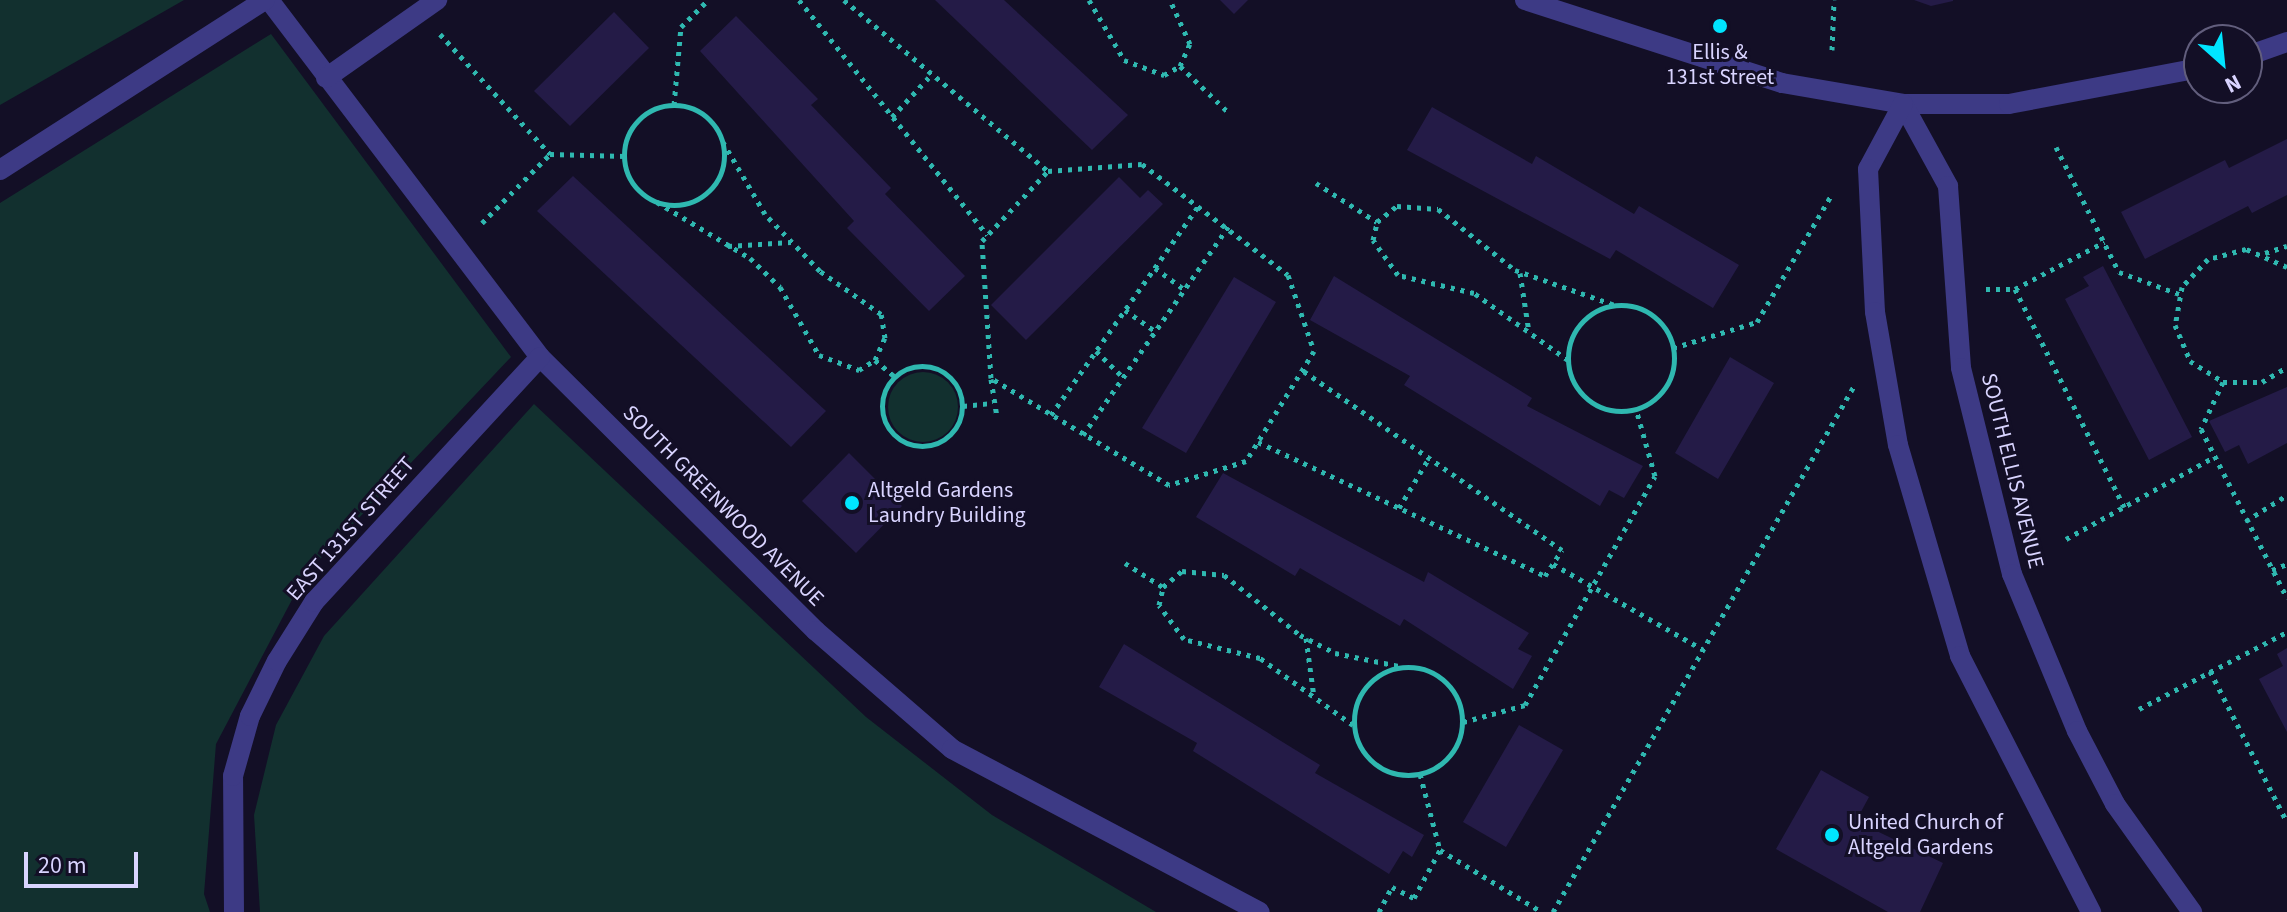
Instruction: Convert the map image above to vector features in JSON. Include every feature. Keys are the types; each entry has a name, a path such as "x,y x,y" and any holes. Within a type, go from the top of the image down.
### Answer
{"street":[{"name":"SOUTH GREENWOOD AVENUE","path":"267,0 540,357 782,599 952,749 1260,912"},
{"path":"0,170 267,0"},
{"path":"326,78 437,0"},
{"path":"1525,0 1782,83 1903,104 2009,104 2183,71"},
{"path":"2263,50 2287,42"},
{"path":"1903,104 1868,169 1875,312 1898,445 1960,656 2091,912"},
{"name":"SOUTH ELLIS AVENUE","path":"1903,104 1948,186 1961,368 2012,574 2096,767 2192,912"},
{"name":"EAST 131ST STREET","path":"233,907 233,776 250,716 277,661 314,602 540,357"}],"path":[{"path":"674,105 681,27 708,0"},
{"path":"799,0 987,235 991,378 997,415"},
{"path":"844,0 1048,171"},
{"path":"1089,0 1124,60 1164,75 1180,66 1190,44 1170,0"},
{"path":"1832,50 1834,0"},
{"path":"437,31 550,154 625,156"},
{"path":"1180,66 1229,113"},
{"path":"892,117 932,74"},
{"path":"674,105 708,118 723,142 765,214 791,242 881,314 885,338 875,360 859,370 819,355 780,287 727,246 637,188 625,156 640,119 674,105"},
{"path":"657,202 702,197 721,173 723,142"},
{"path":"2056,147 2119,272 2179,294"},
{"path":"482,223 550,154"},
{"path":"987,235 1048,171 1142,164 1200,204 1288,275 1314,351 1246,461 1169,485 991,378"},
{"path":"1316,183 1377,222"},
{"path":"1673,348 1757,322 1831,196"},
{"path":"1051,415 1200,204"},
{"path":"1568,360 1474,293 1398,275 1373,240 1377,222 1397,206 1438,209 1520,273 1652,315 1673,348 1665,388 1636,409 1595,405 1576,386 1568,360 1577,329 1615,305"},
{"path":"1083,435 1228,227"},
{"path":"727,246 791,242"},
{"path":"1986,289 2015,289 2104,242"},
{"path":"2287,246 2265,253 2226,251 2208,259 2179,294 2180,344 2205,374 2223,382 2262,382 2287,367"},
{"path":"2265,253 2287,267"},
{"path":"1155,268 1184,289"},
{"path":"1520,273 1529,333"},
{"path":"2015,289 2124,507"},
{"path":"1125,310 1155,331"},
{"path":"1096,351 1123,377"},
{"path":"875,360 894,376"},
{"path":"920,365 939,369 959,388 963,406 954,432 938,444 901,441 882,411 894,376 920,365"},
{"path":"1258,442 1545,576 1562,550 1302,370"},
{"path":"2223,382 2201,429 2287,598"},
{"path":"1553,912 1854,386"},
{"path":"963,406 993,403"},
{"path":"1463,722 1525,705 1655,476 1636,409"},
{"path":"2066,539 2214,457"},
{"path":"1399,508 1429,458"},
{"path":"2246,521 2287,495"},
{"path":"1125,563 1163,587"},
{"path":"1553,564 1702,649"},
{"path":"2272,570 2287,564"},
{"path":"1182,571 1224,575 1306,638 1335,653 1440,677 1457,697 1463,722 1449,757 1420,774 1378,767 1353,725 1260,658 1184,639 1167,625 1159,605 1163,587 1182,571"},
{"path":"2139,709 2287,632"},
{"path":"1306,638 1314,698"},
{"path":"1353,725 1373,680 1404,667"},
{"path":"2210,671 2287,822"},
{"path":"1379,912 1392,887 1414,898 1440,850 1420,774"},
{"path":"1440,850 1542,912"}],"green space":[{"path":"0,0 184,0 0,105"},
{"path":"271,34 511,357 305,575 216,744 204,894 210,912 0,912 0,203"},
{"path":"930,372 952,387 958,407 956,421 948,432 937,440 916,442 898,432 890,421 888,400 898,382 909,374"},
{"path":"534,404 866,717 992,815 1156,912 260,912 254,815 276,725 324,636"}],"building":[{"path":"935,0 1004,0 1128,115 1092,150"},
{"path":"1220,0 1248,0 1234,14"},
{"path":"1914,0 1953,0 1953,1 1931,6"},
{"path":"614,12 649,48 570,126 534,91"},
{"path":"736,16 818,99 811,105 891,188 885,194 965,276 929,311 847,228 854,221 700,51"},
{"path":"1432,107 1532,164 1536,156 1634,214 1639,206 1739,265 1713,308 1616,250 1610,259 1407,150"},
{"path":"2287,139 2287,195 2252,213 2248,206 2145,259 2121,212 2225,160 2229,168"},
{"path":"573,176 826,411 791,447 537,211"},
{"path":"1119,177 1140,198 1148,190 1163,204 1026,340 991,305"},
{"path":"2103,266 2192,437 2149,460 2065,299 2089,286 2083,277"},
{"path":"1334,276 1532,398 1527,406 1643,466 1624,498 1609,490 1600,506 1404,385 1410,376 1310,320"},
{"path":"1234,277 1276,302 1186,453 1142,428"},
{"path":"1730,357 1774,383 1718,479 1675,453"},
{"path":"2287,387 2287,443 2248,464 2239,445 2225,452 2209,421"},
{"name":"Altgeld Gardens Laundry Building","path":"849,453 902,506 856,553 802,501"},
{"path":"1223,473 1424,582 1428,572 1529,633 1518,649 1532,656 1513,689 1404,619 1400,626 1300,568 1295,576 1196,517"},
{"path":"1124,644 1320,765 1315,773 1424,835 1412,857 1403,851 1389,874 1193,751 1197,743 1099,687"},
{"path":"2287,648 2287,732 2259,679 2283,666 2277,654"},
{"path":"1519,725 1563,750 1506,847 1463,822"},
{"name":"United Church of Altgeld Gardens","path":"1821,770 1869,797 1856,821 1943,863 1920,912 1888,912 1776,849"}],"place":[{"name":"Ellis & 131st Street","path":"1720,26"},
{"name":"Altgeld Gardens Laundry Building","path":"852,503"},
{"name":"United Church of Altgeld Gardens","path":"1832,835"}]}
